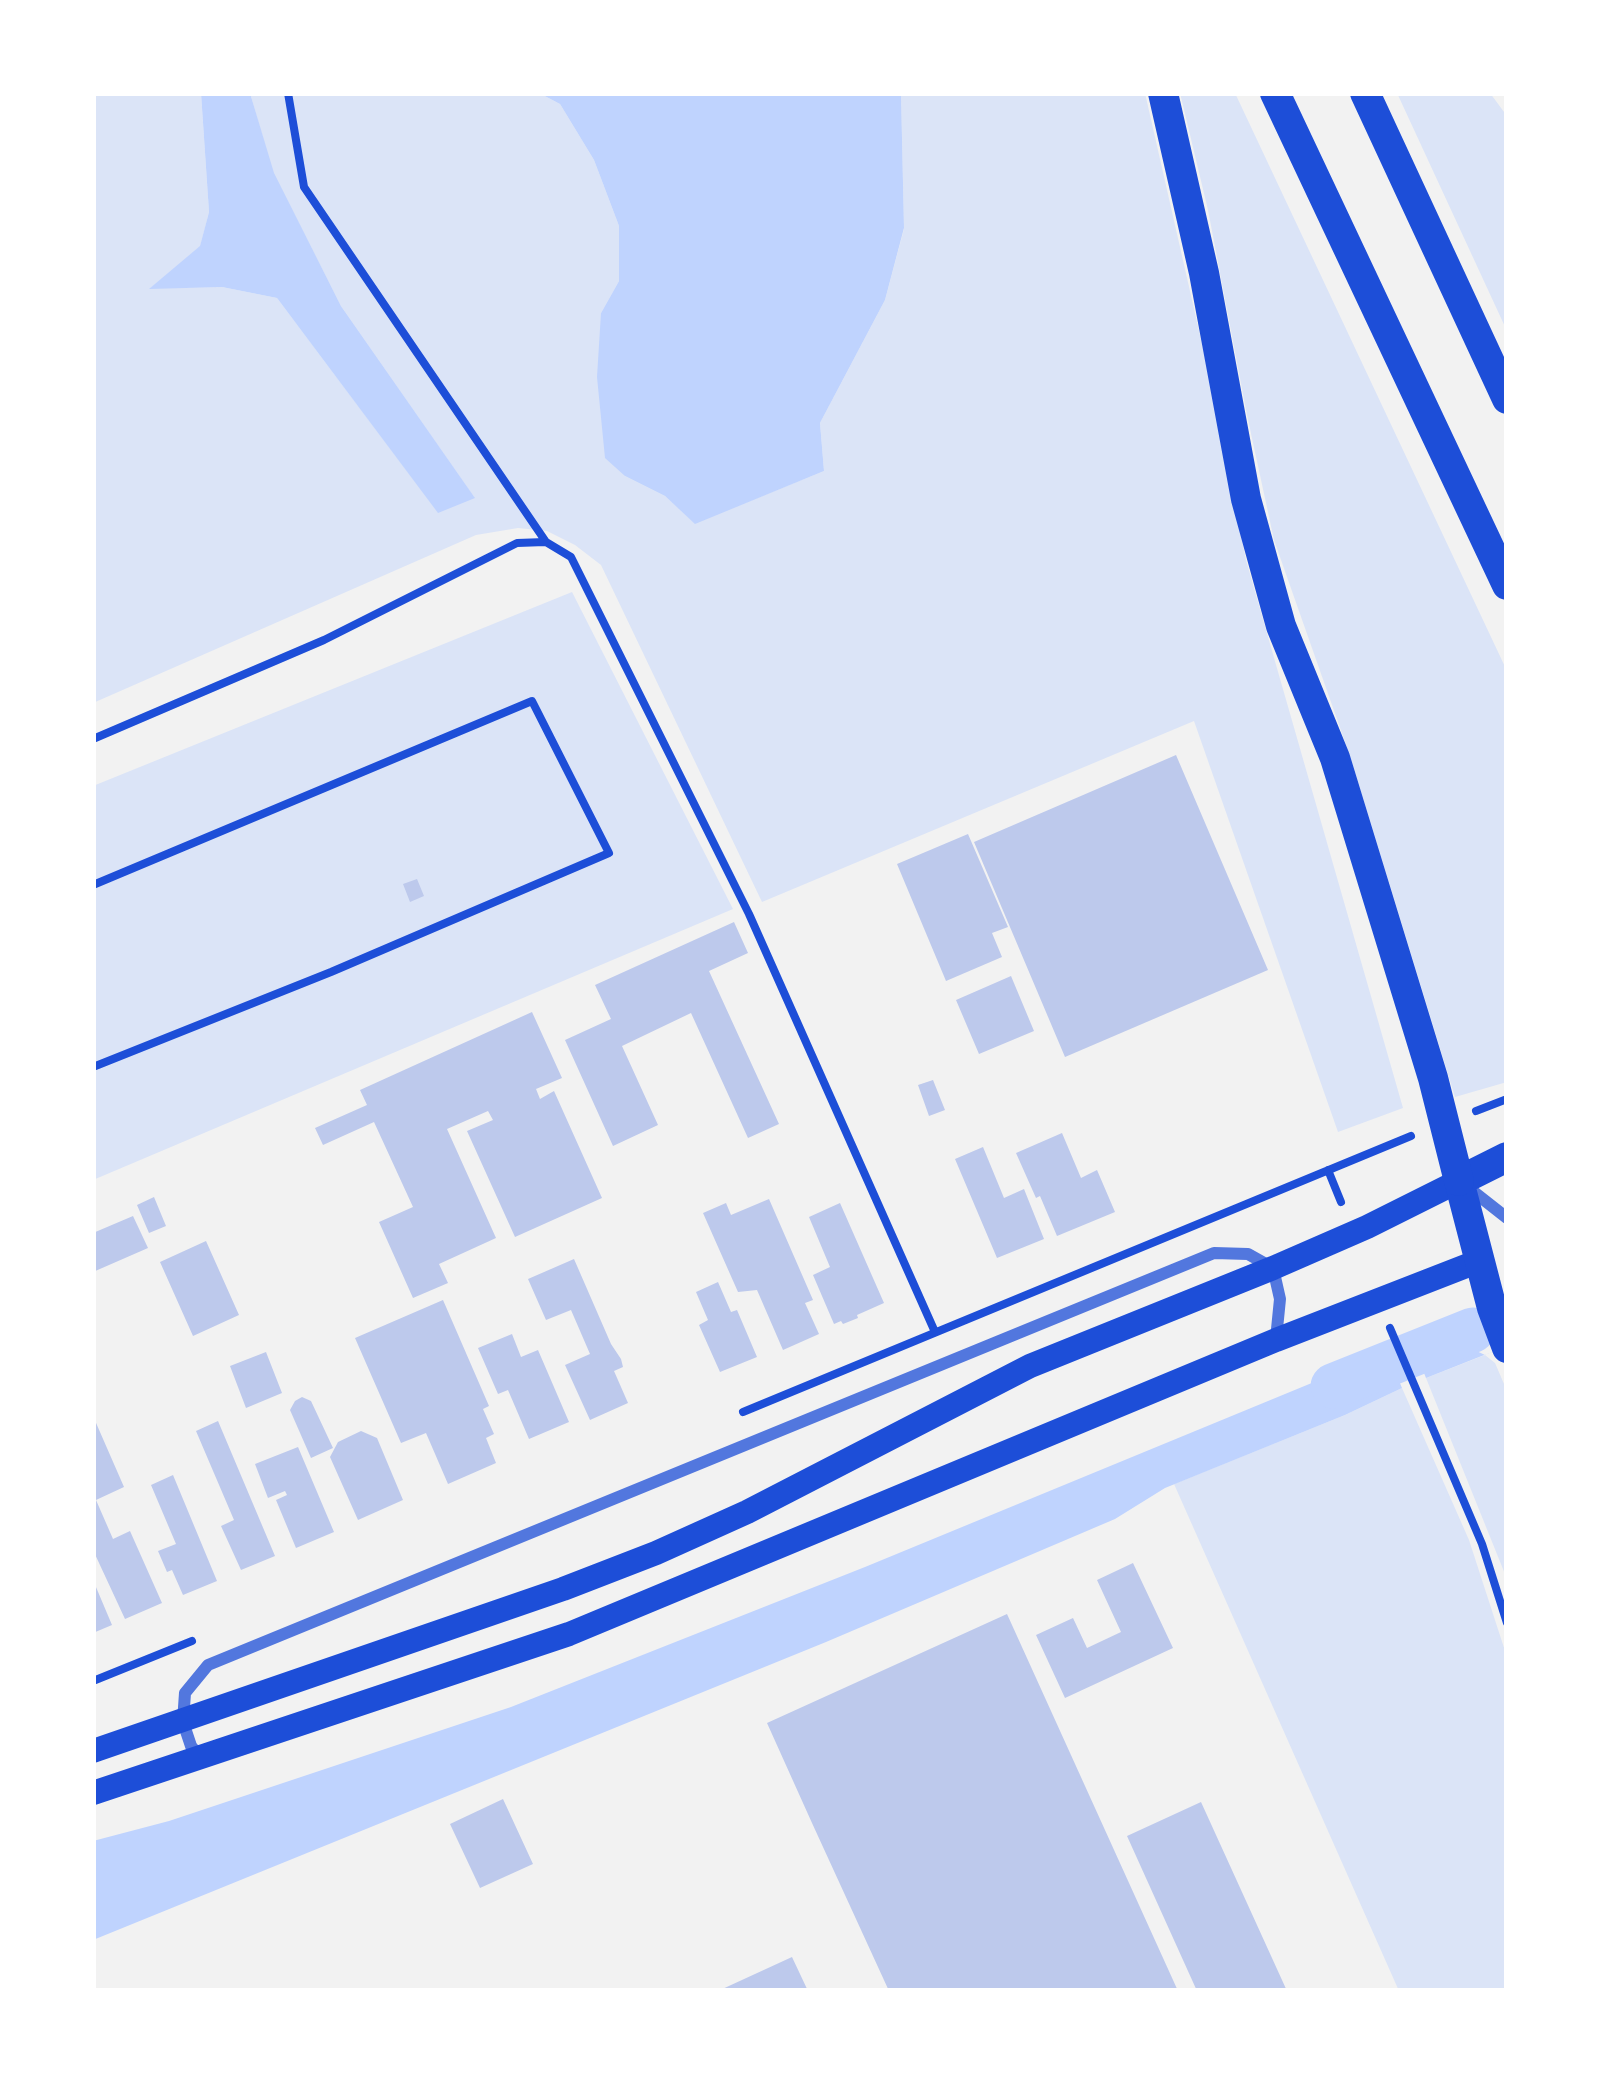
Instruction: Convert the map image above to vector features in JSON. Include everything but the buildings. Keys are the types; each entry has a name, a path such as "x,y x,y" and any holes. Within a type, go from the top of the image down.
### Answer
{"main road":[{"path":"1163,93 1252,520 1281,626 1342,781 1433,1078 1459,1181 1493,1256 1492,1308 1507,1347"},
{"path":"1275,93 1507,585"},
{"path":"1365,93 1507,399"},
{"path":"93,1751 563,1589 656,1552 747,1512 1030,1366 1274,1268 1507,1157"},
{"path":"93,1793 568,1634 1276,1340 1493,1256"}],"street":[{"path":"1459,1181 1507,1218"},
{"path":"201,1759 183,1721 185,1693 208,1665 1214,1253 1248,1254 1274,1268 1280,1299 1276,1340"}],"path":[{"path":"288,93 304,187 546,542 572,557 747,909 935,1332"},
{"path":"93,739 323,640 518,543 546,542"},
{"path":"93,885 532,701 609,853 331,972 93,1066"},
{"path":"1398,1347 1482,1544 1507,1623"}],"shaded area":[{"path":"93,93 201,93 209,212 200,247 151,288 222,287 277,298 438,512 474,497 341,306 273,173 250,93 539,93 560,104 594,160 619,226 619,281 601,313 625,476 665,496 695,523 824,471 820,423 885,300 904,229 901,93 1145,93 1246,560 1403,1108 1338,1132 1194,721 762,902 601,565 547,531 518,528 476,535 93,703"},
{"path":"1180,93 1235,93 1507,671 1507,1082 1455,1097 1351,759 1274,540"},
{"path":"1397,93 1490,93 1507,116 1507,331"},
{"path":"572,592 733,909 93,1180 93,786"},
{"path":"1485,1355 1495,1363 1507,1391 1507,1579 1426,1378"},
{"path":"1402,1388 1469,1540 1507,1657 1507,1991 1399,1991 1174,1484"}],"water":[{"path":"201,93 250,93 274,173 341,306 475,498 438,513 277,298 222,287 149,289 200,246 209,212"},
{"path":"539,93 901,93 904,228 885,300 820,423 824,471 695,524 665,496 625,476 605,458 597,377 601,313 619,281 619,226 594,160 560,104"},
{"path":"1507,1302 1507,1346 1426,1378 1411,1341"},
{"path":"1387,1352 1402,1388 1345,1415 1165,1488 1115,1519 826,1642 93,1940 93,1841 169,1821 511,1707"}],"pier":[{"path":"1507,1302 1507,1346 1485,1355 1434,1331"}],"waterway":[{"path":"1333,1386 1473,1330"}]}
